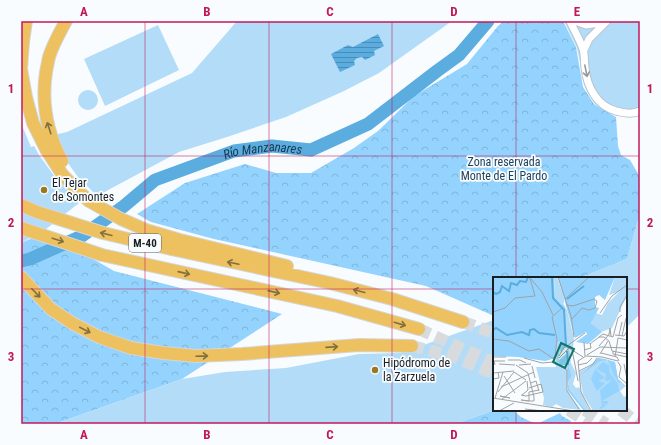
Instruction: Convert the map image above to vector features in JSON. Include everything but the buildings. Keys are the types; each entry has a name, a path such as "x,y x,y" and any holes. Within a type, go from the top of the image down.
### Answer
{"highway":[{"path":"26,21 21,69 33,123 47,151 62,174 89,200 121,219 146,230 271,267 320,275 330,283 392,299 463,322"},
{"path":"66,21 57,37 49,57 45,78 44,98 46,122 55,148 67,170 79,185 100,206"},
{"name":"M-40","path":"21,205 37,212 102,233 171,249 271,267"},
{"name":"M-40","path":"21,228 102,255 336,306 419,329"},
{"path":"21,277 51,309 72,323 99,337 131,348 164,354 196,356 359,345 412,346"}],"street":[{"path":"570,21 584,50 585,70 592,92 600,103 612,110 623,113 636,113 640,111"},
{"path":"575,21 586,25 607,22"},
{"path":"584,50 590,38 607,22"}],"green space":[{"name":"Zona reservada Monte de El Pardo","path":"504,21 563,21 576,47 583,87 594,104 616,117 618,146 621,155 630,160 640,177 640,214 627,259 582,277 493,277 493,316 426,286 214,239 151,222 137,214 185,183 245,164 276,173 311,173 354,148 378,131 414,96 467,64 498,26"},
{"path":"46,232 114,271 282,314 182,379 55,424 21,424 21,243"},
{"path":"493,411 514,411 521,417 536,424 455,424"},
{"path":"560,413 562,416 571,421 570,424 537,424"}],"shaded area":[{"path":"237,21 452,21 379,73 344,91 286,117 179,152 103,193 95,194 78,177 65,159 54,135 67,132 192,73"},
{"path":"564,21 640,21 640,114 636,116 618,116 594,103 585,86 577,48"},
{"path":"158,25 179,70 105,106 84,59"},
{"path":"378,34 384,46 374,51 375,55 365,60 362,57 357,58 354,61 355,65 340,72 331,54 348,45 353,47"},
{"path":"88,90 95,93 98,100 95,107 88,110 81,107 78,100 81,93"},
{"name":"El Tejar de Somontes","path":"21,123 31,147 34,146 55,177 79,203 46,229 21,243"},
{"path":"640,214 640,314 627,327 627,277 582,277 627,259"},
{"name":"Hipódromo de la Zarzuela","path":"493,320 493,411 455,424 55,424 182,379 225,372 286,368 359,354 401,353"}],"waterway":[{"name":"Río Manzanares","path":"21,261 30,259 82,236 124,206 155,180 234,151 272,146 311,150 368,124 459,55 488,21"}],"tunnel":[{"path":"463,322 493,333"},
{"path":"419,329 493,363"},
{"path":"412,346 455,357 493,374"},
{"path":"570,411 590,424"},
{"path":"586,411 606,424"},
{"path":"622,411 639,424"}],"place":[{"name":"El Tejar de Somontes","path":"44,190"},
{"name":"Hipódromo de la Zarzuela","path":"375,370"}]}
